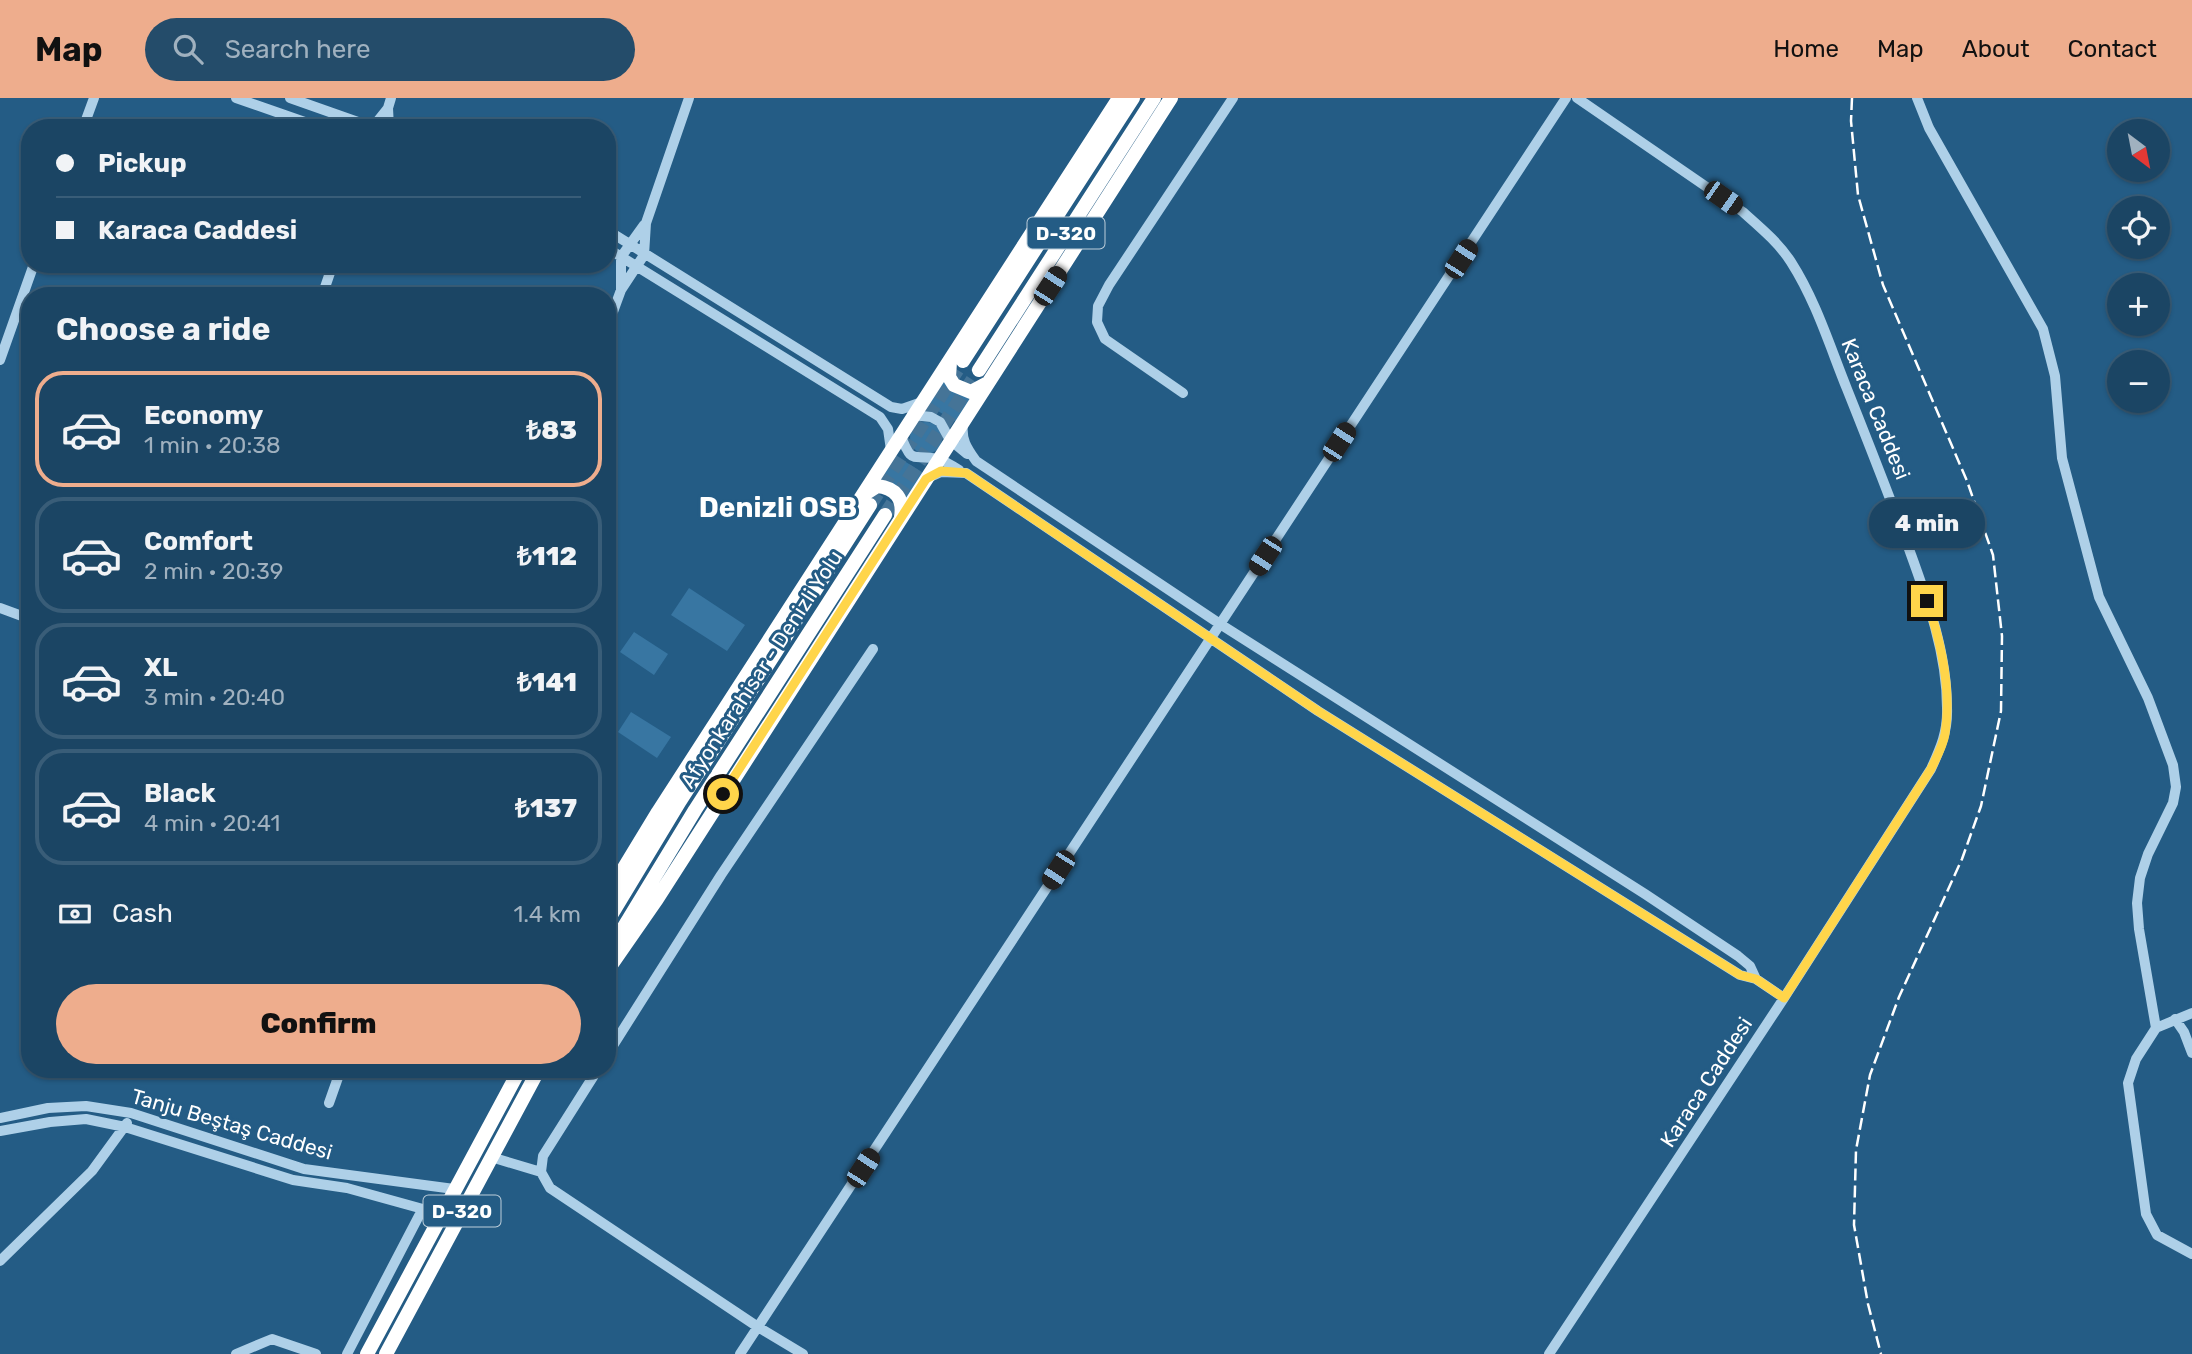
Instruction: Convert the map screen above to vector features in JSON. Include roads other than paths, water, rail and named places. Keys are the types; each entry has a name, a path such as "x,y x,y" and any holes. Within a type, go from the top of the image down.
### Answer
{"highway":[{"path":"987,383 971,392 961,390 949,377 1119,98"},
{"name":"D-320","path":"957,361 1133,98"},
{"name":"D-320","path":"979,370 1154,98"},
{"path":"616,958 657,899 1171,98"},
{"path":"616,907 866,501 891,450 923,402 957,361"},
{"path":"616,881 658,812 877,486 892,490 900,497 900,519"},
{"name":"Afyonkarahisar - Denizli Yolu","path":"616,940 695,810 885,515"},
{"name":"D-320","path":"367,1354 515,1078"},
{"name":"D-320","path":"386,1354 534,1078"}],"street":[{"path":"86,119 94,98"},
{"path":"236,98 296,119"},
{"path":"290,98 350,119"},
{"path":"616,304 621,290 644,255 646,223 689,98"},
{"path":"1183,393 1105,339 1097,322 1098,306 1109,285 1233,98"},
{"path":"740,1354 1566,98"},
{"name":"Karaca Caddesi","path":"1549,1354 1784,998 1931,769 1945,737 1947,709 1944,669 1936,626 1874,456 1806,288 1790,260 1767,233 1743,212 1577,98"},
{"path":"1917,98 1929,128 2043,329 2053,361 2059,436 2067,480 2099,597 2148,698 2173,765 2176,779 2173,803 2148,854 2140,878 2137,904 2156,1028"},
{"path":"378,119 389,103"},
{"path":"621,290 621,257 646,223"},
{"path":"616,236 891,407 914,416 931,417 940,422 950,440 976,461 1220,624 1645,894 1738,956 1750,966 1756,979"},
{"path":"616,254 880,417 901,435 908,453 916,458 939,459 966,473 1329,718 1740,975 1756,979 1784,998"},
{"path":"0,360 21,301"},
{"path":"891,407 902,409 923,402"},
{"path":"880,417 888,429 891,450"},
{"path":"964,420 964,444 976,461"},
{"path":"926,479 941,471 966,473"},
{"path":"0,608 21,616"},
{"path":"616,1041 722,875 873,649"},
{"path":"2192,1013 2156,1028 2136,1059 2128,1083 2146,1214 2157,1234 2192,1254"},
{"path":"2175,1019 2184,1032 2192,1053"},
{"path":"329,1102 338,1078"},
{"path":"592,1078 543,1156 541,1172 550,1188 758,1327 803,1354"},
{"name":"Tanju Beştaş Caddesi","path":"0,1117 48,1108 86,1106 131,1112 304,1169 454,1189"},
{"path":"0,1261 92,1171 125,1127 131,1112"},
{"path":"0,1117 2,1131"},
{"name":"Tanju Beştaş Caddesi","path":"2,1131 50,1122 86,1119 125,1127 293,1180 347,1188 441,1214"},
{"path":"491,1157 541,1172"},
{"path":"346,1354 422,1209"},
{"path":"236,1354 272,1339 316,1354"}],"tunnel":[{"path":"870,505 963,361"},
{"path":"885,515 979,370"}],"railway":[{"path":"1852,98 1851,121 1858,195 1883,285 1967,481 1993,555 2002,636 2001,711 1981,806 1962,859 1899,997 1870,1075 1856,1150 1854,1225 1868,1304 1881,1354"}],"district":[{"name":"Denizli OSB","path":"778,507"}]}
